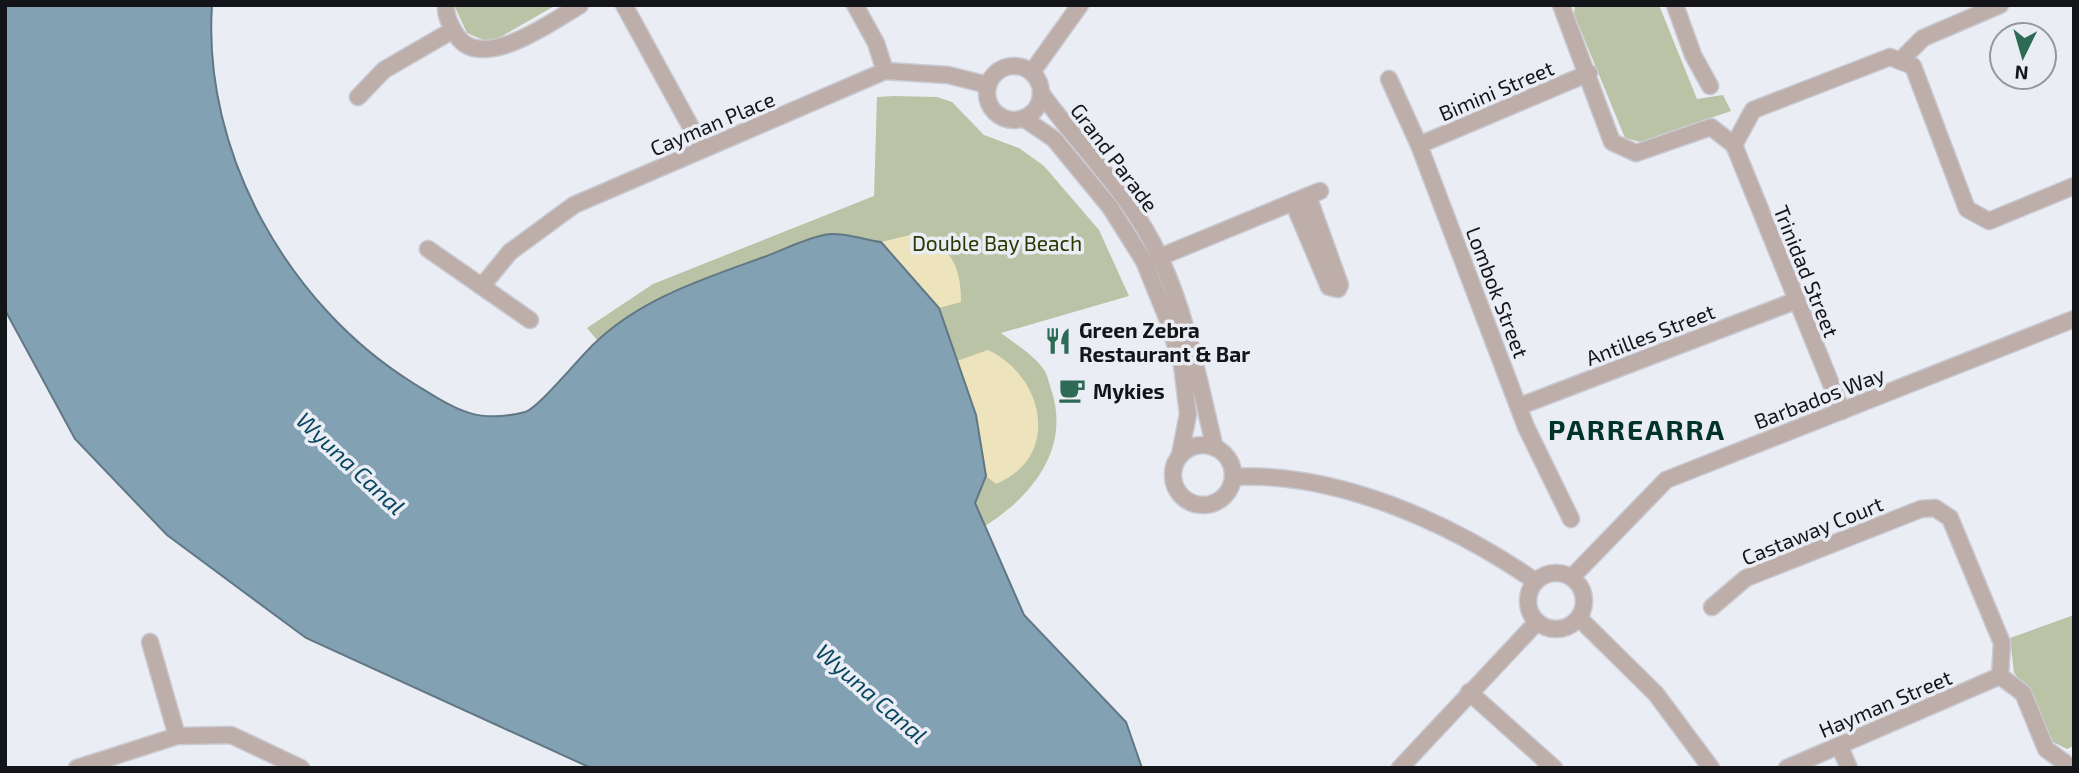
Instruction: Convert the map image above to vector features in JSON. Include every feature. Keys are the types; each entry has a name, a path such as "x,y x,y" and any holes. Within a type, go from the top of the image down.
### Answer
{"street":[{"path":"446,5 453,30 461,41 482,51 511,44 580,5"},
{"path":"624,5 703,149"},
{"path":"855,5 876,43 885,71"},
{"path":"1032,72 1080,5"},
{"path":"1561,5 1589,73 1612,142 1636,153 1711,127 1734,145 1753,110 1890,57 1913,66 1967,209 1989,221 2074,186"},
{"path":"1675,5 1693,55 1710,86"},
{"path":"1900,61 1923,37 2000,5"},
{"path":"358,97 384,70 453,30"},
{"path":"1006,66 1024,67 1032,72 1041,93 1036,108 1023,118 1008,119 995,112 988,100 988,85 998,71 1006,66"},
{"name":"Cayman Place","path":"482,286 510,252 574,205 885,71 948,75 988,85"},
{"name":"Bimini Street","path":"1419,145 1589,73"},
{"name":"Lombok Street","path":"1389,79 1419,145 1526,426 1570,519"},
{"name":"Grand Parade","path":"1041,93 1124,198 1160,257 1198,364 1215,448"},
{"name":"Grand Parade","path":"1023,118 1055,139 1110,207 1144,261 1182,365 1188,414 1180,455"},
{"name":"Trinidad Street","path":"1734,145 1795,301 1842,411"},
{"path":"1160,257 1307,196"},
{"path":"1307,196 1340,285 1336,290 1329,287 1307,196"},
{"path":"428,248 530,320"},
{"name":"Antilles Street","path":"1520,406 1795,301"},
{"name":"Barbados Way","path":"1572,577 1666,480 2074,319"},
{"path":"1197,446 1215,448 1229,460 1233,477 1225,496 1206,505 1186,500 1174,484 1175,464 1180,455 1197,446"},
{"path":"1233,477 1268,475 1381,500 1478,544 1535,581"},
{"name":"Castaway Court","path":"1713,607 1746,578 1921,509 1935,508 1950,518 2001,643 2000,676"},
{"path":"1549,573 1572,577 1579,583 1585,601 1579,618 1572,625 1554,629 1537,622 1531,615 1528,597 1535,581 1549,573"},
{"path":"1579,618 1656,694 1711,768"},
{"path":"1400,768 1537,622"},
{"path":"150,642 177,736"},
{"path":"2000,676 2024,693 2046,749 2068,763"},
{"name":"Hayman Street","path":"1787,768 2000,676"},
{"path":"1469,692 1554,768"},
{"path":"77,768 177,736 231,735 301,768"},
{"path":"1839,745 1849,768"}],"green space":[{"path":"454,5 556,5 490,43 467,33"},
{"path":"1575,5 1659,5 1697,99 1723,95 1731,111 1641,142 1625,138 1574,14"},
{"name":"Double Bay Beach","path":"877,97 937,97 952,102 984,135 1019,148 1044,166 1099,230 1129,296 1001,333 1032,357 1046,373 1056,413 1056,433 1051,452 1031,486 1017,501 985,526 975,503 986,476 976,415 939,308 881,242 670,292 597,340 587,328 653,284 874,196"},
{"path":"2074,615 2074,746 2067,749 2053,742 2029,691 2014,673 2010,638"}],"sand":[{"path":"910,235 934,243 950,256 959,276 961,302 939,308 881,242"},
{"path":"988,350 1007,362 1022,378 1033,397 1038,417 1037,437 1030,455 1017,472 996,484 986,476 976,415 957,361"}],"water":[{"name":"Wyuna Canal","path":"5,5 212,5 213,61 222,116 239,169 262,221 292,269 328,312 368,351 413,383 466,412 508,416 525,412 550,392 589,349 614,327 675,291 824,235 845,235 881,242 939,308 976,415 986,476 975,503 1024,615 1126,722 1142,768 591,768 306,638 167,535 75,439 5,310"}],"place":[{"name":"Green Zebra Restaurant & Bar","path":"1058,341"},
{"name":"Mykies","path":"1072,390"}],"district":[{"name":"PARREARRA","path":"1637,429"}]}
